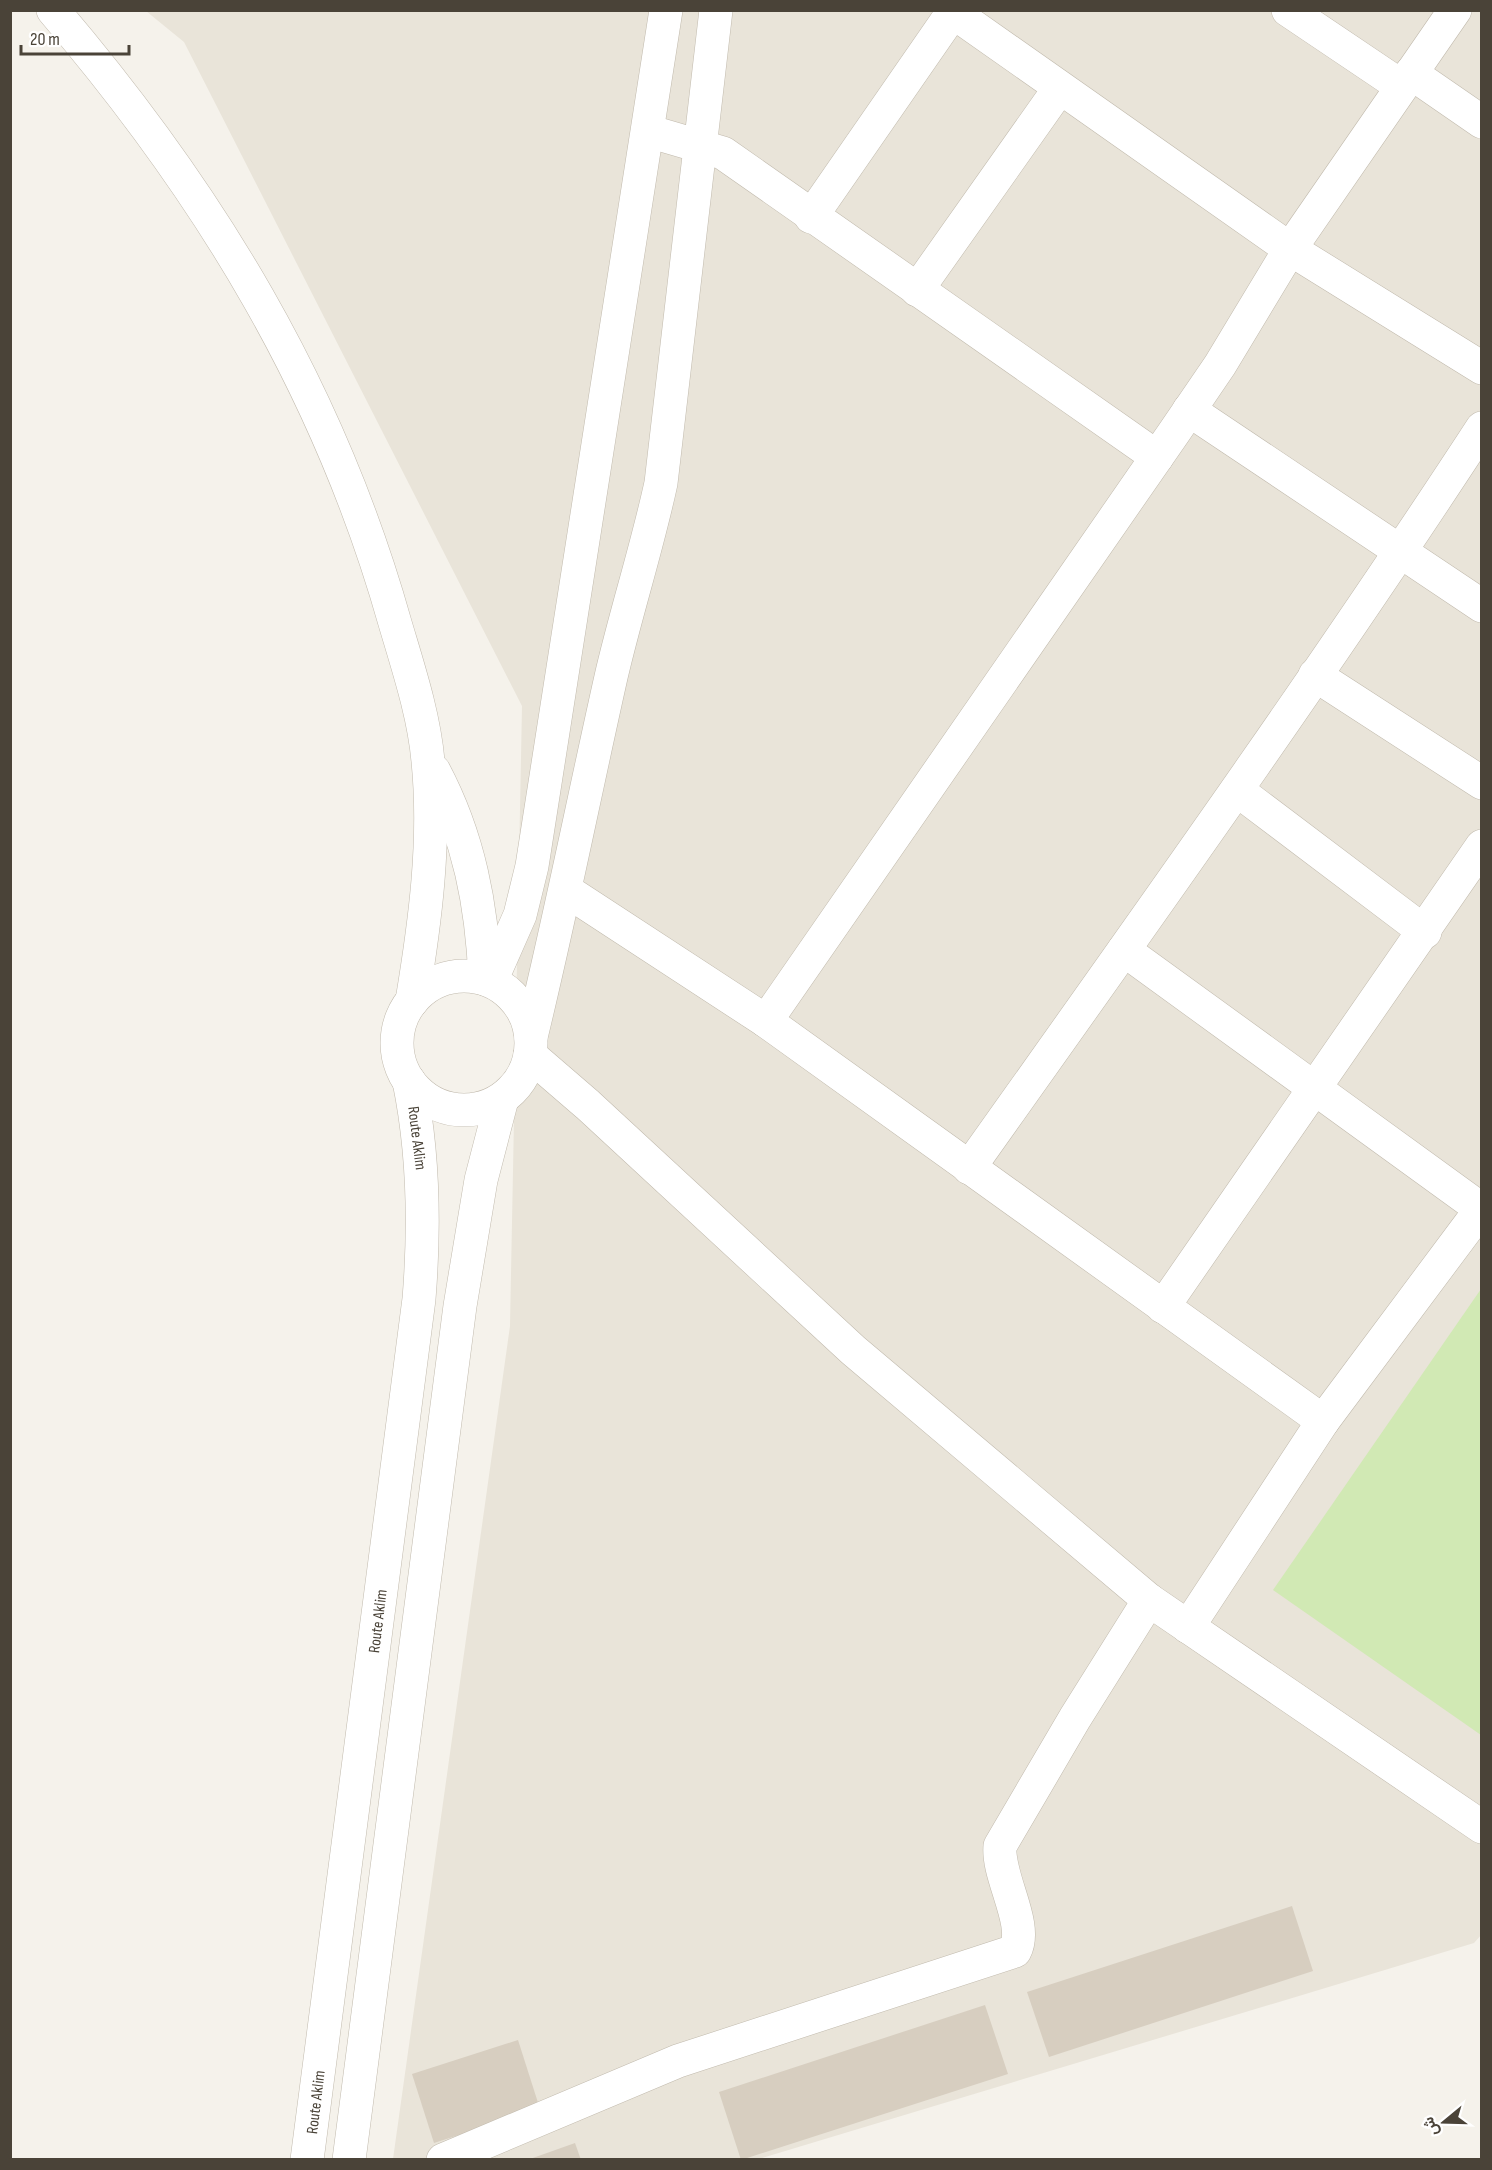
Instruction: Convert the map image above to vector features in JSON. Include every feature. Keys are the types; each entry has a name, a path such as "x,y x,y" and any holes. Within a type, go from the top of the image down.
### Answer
{"street":[{"path":"53,10 115,83 181,173 241,266 294,363 340,464 380,568 410,674 428,759 428,866 421,944 412,1001"},
{"path":"488,980 520,915 532,866 666,10"},
{"path":"716,10 661,483 648,543 611,675 567,891 531,1046 525,1072 515,1087 502,1099 469,1110 452,1109 436,1104 421,1094 410,1081 398,1049 403,1015 412,1001 430,986 452,977 488,980 507,991 519,1004 527,1020 531,1046 588,1105 853,1350 1149,1600 1482,1827"},
{"path":"1288,10 1482,122"},
{"path":"766,1022 1189,410 1290,249 1455,10"},
{"path":"812,217 962,14 1059,89 1290,249 1482,368"},
{"path":"917,290 1059,89"},
{"path":"648,132 723,153 1157,457"},
{"path":"1189,410 1482,606"},
{"path":"969,1168 1237,790 1402,551 1482,428"},
{"path":"1315,675 1482,783"},
{"path":"428,759 455,817 474,878 488,980"},
{"path":"1237,790 1425,932"},
{"path":"1163,1307 1425,932 1482,846"},
{"path":"567,891 766,1022 1323,1422"},
{"path":"480,909 486,916 503,922 520,915"},
{"path":"1124,950 1481,1208 1323,1422 1188,1627"},
{"name":"Route Aklim","path":"307,2160 419,1299 424,1216 418,1127 410,1081"},
{"path":"349,2160 463,1284 481,1180 502,1099"},
{"path":"442,2160 678,2061 1010,1955 1018,1946 1018,1929 1001,1866 1000,1846 1075,1718 1149,1600"}],"shaded area":[{"path":"146,11 1481,11 1482,1934 1474,1943 759,2159 393,2159 510,1326 522,706 184,42"}],"green space":[{"path":"1481,1289 1481,1735 1273,1590"}],"building":[{"path":"1292,1906 1313,1971 1049,2057 1027,1992"},
{"path":"985,2005 1008,2074 741,2160 719,2092"},
{"path":"518,2040 540,2109 434,2143 412,2074"},
{"path":"575,2143 581,2160 530,2160 530,2159"}]}
